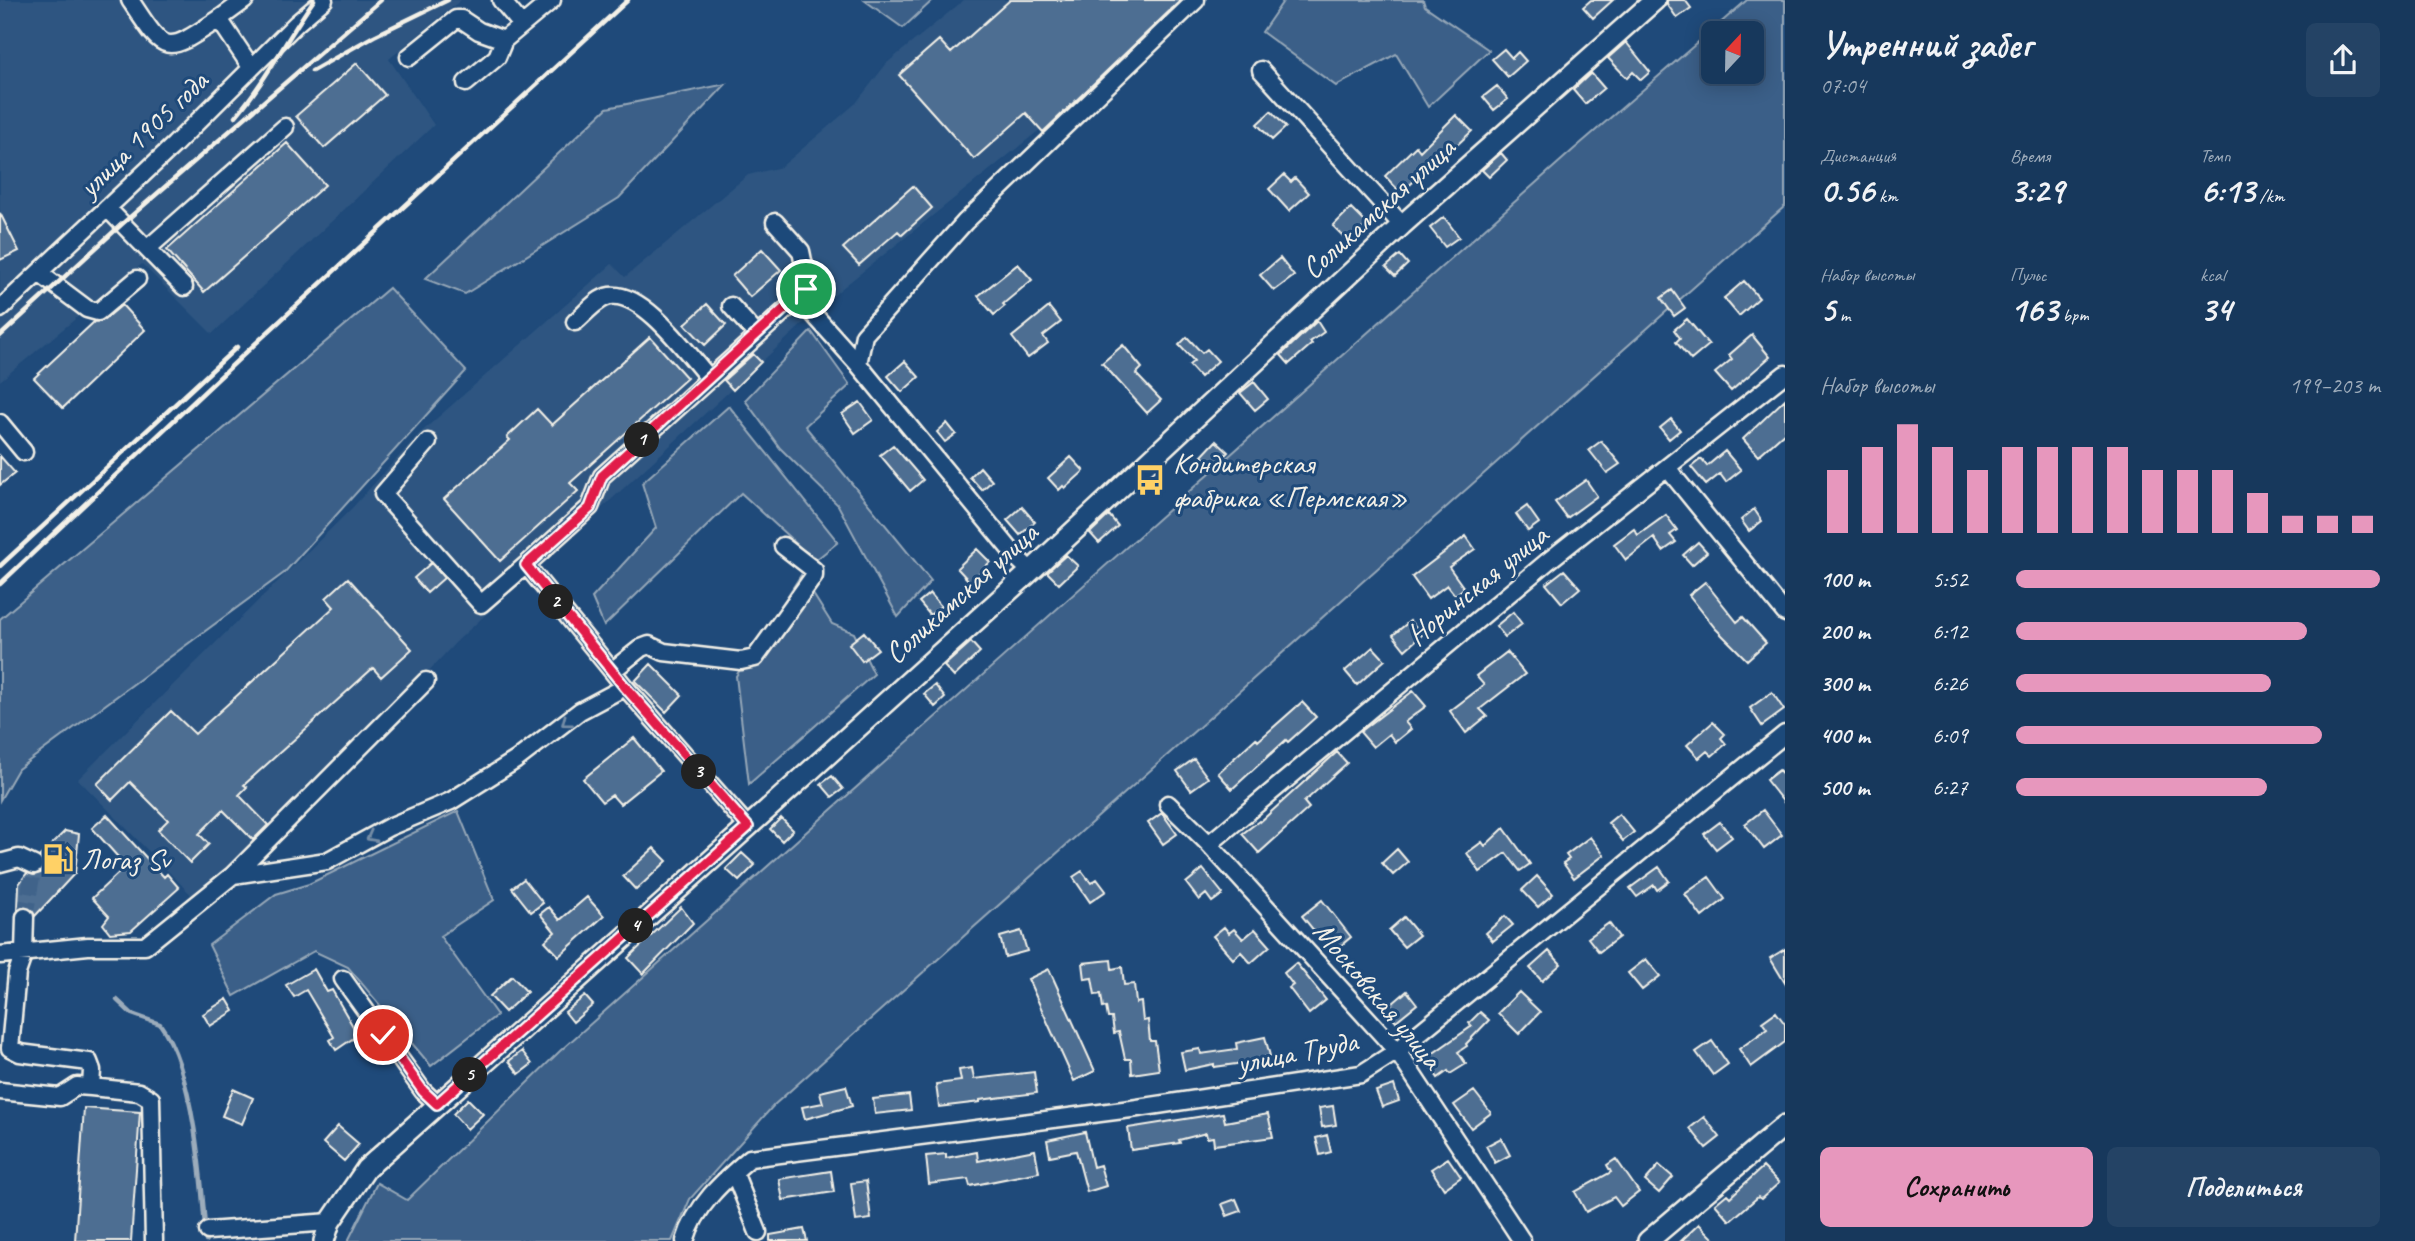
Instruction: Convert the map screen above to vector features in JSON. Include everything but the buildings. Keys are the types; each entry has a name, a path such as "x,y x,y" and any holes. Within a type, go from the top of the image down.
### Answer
{"main road":[{"name":"Соликамская улица","path":"327,1232 366,1169 1031,571 1402,225 1645,4"},
{"path":"1648,1241 1785,1125"}],"street":[{"path":"130,0 153,36 173,46 245,0"},
{"name":"улица 1905 года","path":"0,309 324,0"},
{"path":"501,0 522,25"},
{"path":"466,83 497,57 503,40 552,0"},
{"path":"858,364 864,335 965,222 1196,0"},
{"path":"219,19 251,67"},
{"path":"409,57 456,19 503,40"},
{"path":"1261,70 1402,225"},
{"path":"147,249 285,127"},
{"path":"107,208 184,287"},
{"path":"428,442 383,494 481,604 529,569 590,508 602,476 799,298 808,285 802,251 775,222"},
{"path":"39,273 87,309 98,313 137,279"},
{"path":"575,322 606,297 612,295 634,301 649,311 710,379"},
{"path":"799,298 858,364 1017,559 1031,571"},
{"path":"731,306 757,335"},
{"name":"Норинская улица","path":"1209,844 1547,562 1785,374"},
{"path":"0,423 24,452"},
{"path":"1668,469 1785,614"},
{"path":"612,671 645,646 664,652 741,661 755,658 814,576 810,565 783,546"},
{"path":"529,569 625,687 748,827"},
{"path":"0,955 88,946 145,946 233,875 426,681"},
{"path":"233,875 327,861 389,827 451,801 516,760 580,711 625,687"},
{"name":"улица Труда","path":"734,1172 750,1158 1131,1110 1361,1074 1397,1051 1785,734"},
{"name":"Московская улица","path":"1168,804 1209,844 1397,1051 1522,1241"},
{"path":"0,863 19,858 34,865"},
{"path":"25,917 24,953 17,973 10,1048 20,1053 89,1062 92,1070 91,1087"},
{"path":"343,979 423,1091 437,1104"},
{"path":"0,1091 60,1097 77,1086 139,1092 151,1099 154,1241"},
{"path":"685,1241 688,1230 713,1190 734,1172 758,1233"},
{"path":"208,1231 327,1232"}],"shaded area":[{"path":"0,0 461,0 389,59 434,125 212,334 142,264 0,381"},
{"path":"864,0 933,0 903,28"},
{"path":"964,0 1202,0 841,289 457,641 206,910 78,779 352,508 419,434 612,264 625,277 748,175 781,167 856,103 887,63"},
{"path":"1284,0 1423,0 1425,6 1489,50 1428,107 1396,54 1336,86 1262,32"},
{"path":"1747,0 1785,0 1785,206 774,1105 690,1199 672,1241 348,1241 377,1183 407,1200 560,1051 1573,150 1701,40 1701,84 1764,84 1764,21 1723,21"},
{"path":"726,84 619,198 465,294 425,279 607,108"},
{"path":"389,288 466,371 284,573 18,769 0,800 0,619"},
{"path":"811,331 850,385 805,426 931,581 898,617 838,505 780,448 745,400"},
{"path":"729,406 838,542 817,559 802,549 741,493 604,626 592,598 656,528 642,483"},
{"path":"801,575 832,624 854,633 874,674 749,784 736,676"},
{"path":"458,811 494,900 440,936 497,1015 431,1066 348,967 314,951 234,996 209,945 276,894 309,884"}],"waterway":[{"path":"117,1000 132,1014 160,1024 172,1044 181,1069 194,1128 206,1241"}],"tunnel":[{"path":"25,917 34,865"}],"railway":[{"path":"235,117 314,0"},
{"path":"0,336 122,224 381,0"},
{"path":"312,71 374,36 448,0"},
{"path":"0,584 628,0"},
{"path":"0,566 237,347"}],"place":[{"name":"Кондитерская фабрика «Пермская»","path":"1150,480"},
{"name":"Логаз Sv","path":"58,859"}],"route":[{"path":"383,1035 423,1091 437,1104 748,827 625,687 526,565 590,508 602,476 806,289"}]}
